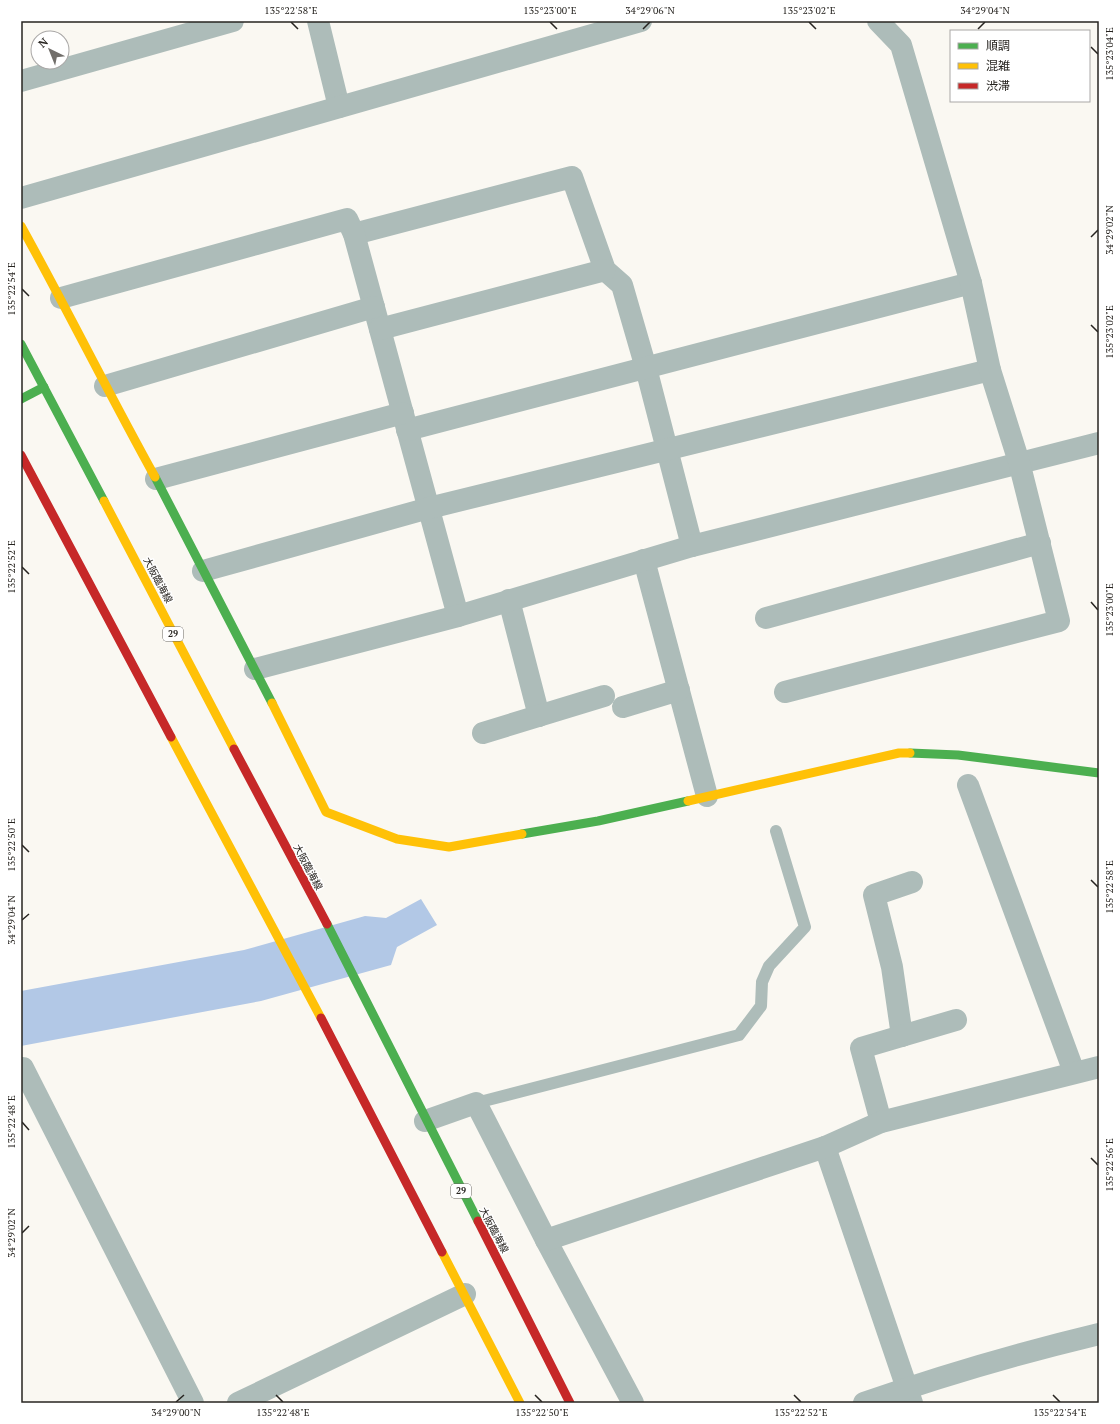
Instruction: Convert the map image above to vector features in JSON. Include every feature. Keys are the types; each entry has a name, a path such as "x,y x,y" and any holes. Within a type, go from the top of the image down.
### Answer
{"main road":[{"path":"21,226 61,298 105,386 156,479 255,669 326,812 397,840 449,847 598,821 898,753 958,755 1099,772"},
{"name":"大阪臨海線","path":"21,344 326,923 570,1403"},
{"path":"21,399 44,387"},
{"path":"21,455 307,991 520,1403"}],"street":[{"path":"21,81 233,21"},
{"path":"318,21 339,108"},
{"path":"21,198 641,21"},
{"path":"785,692 1059,621 1020,462 990,370 971,283 901,45 878,21"},
{"path":"354,234 572,177 605,270 622,285 646,368 692,546"},
{"path":"61,298 347,219 354,234 458,616"},
{"path":"380,329 605,270"},
{"path":"156,479 405,421 646,368 971,283"},
{"path":"105,386 374,307"},
{"path":"203,571 429,508 667,451 990,370"},
{"path":"255,669 458,616 692,546 1099,443"},
{"path":"766,618 1040,544"},
{"path":"644,560 707,796"},
{"path":"509,600 539,716"},
{"path":"623,707 679,690"},
{"path":"482,733 604,696"},
{"path":"968,785 1074,1072"},
{"path":"902,1036 892,967 874,895 912,882"},
{"path":"881,1122 861,1048 956,1020"},
{"path":"546,1240 825,1147 881,1122 1099,1066"},
{"path":"23,1068 193,1403"},
{"path":"425,1120 476,1103 546,1240 633,1403"},
{"path":"825,1147 909,1396"},
{"path":"238,1403 464,1294"},
{"path":"864,1403 909,1396 1055,1345 1099,1334"}],"lane":[{"path":"476,1103 740,1035 761,1006 762,982 769,966 805,928 776,831"}],"water":[{"path":"421,899 437,925 397,947 391,965 261,1001 21,1046 21,991 244,950 365,916 386,918"}],"traffic: fast":[{"path":"21,344 104,501"},
{"path":"21,399 44,387"},
{"path":"155,477 272,703"},
{"path":"910,753 958,755 1099,773"},
{"path":"522,834 598,821 688,801"},
{"path":"327,924 478,1221"}],"traffic: slow":[{"path":"21,226 155,477"},
{"path":"104,501 234,749"},
{"path":"272,703 326,812 397,839 449,847 522,834"},
{"path":"171,737 321,1018"},
{"path":"688,801 899,753 910,753"},
{"path":"442,1252 520,1403"}],"traffic: jam":[{"path":"21,455 171,737"},
{"path":"234,749 327,924"},
{"path":"321,1018 442,1252"},
{"path":"478,1221 570,1403"}]}
